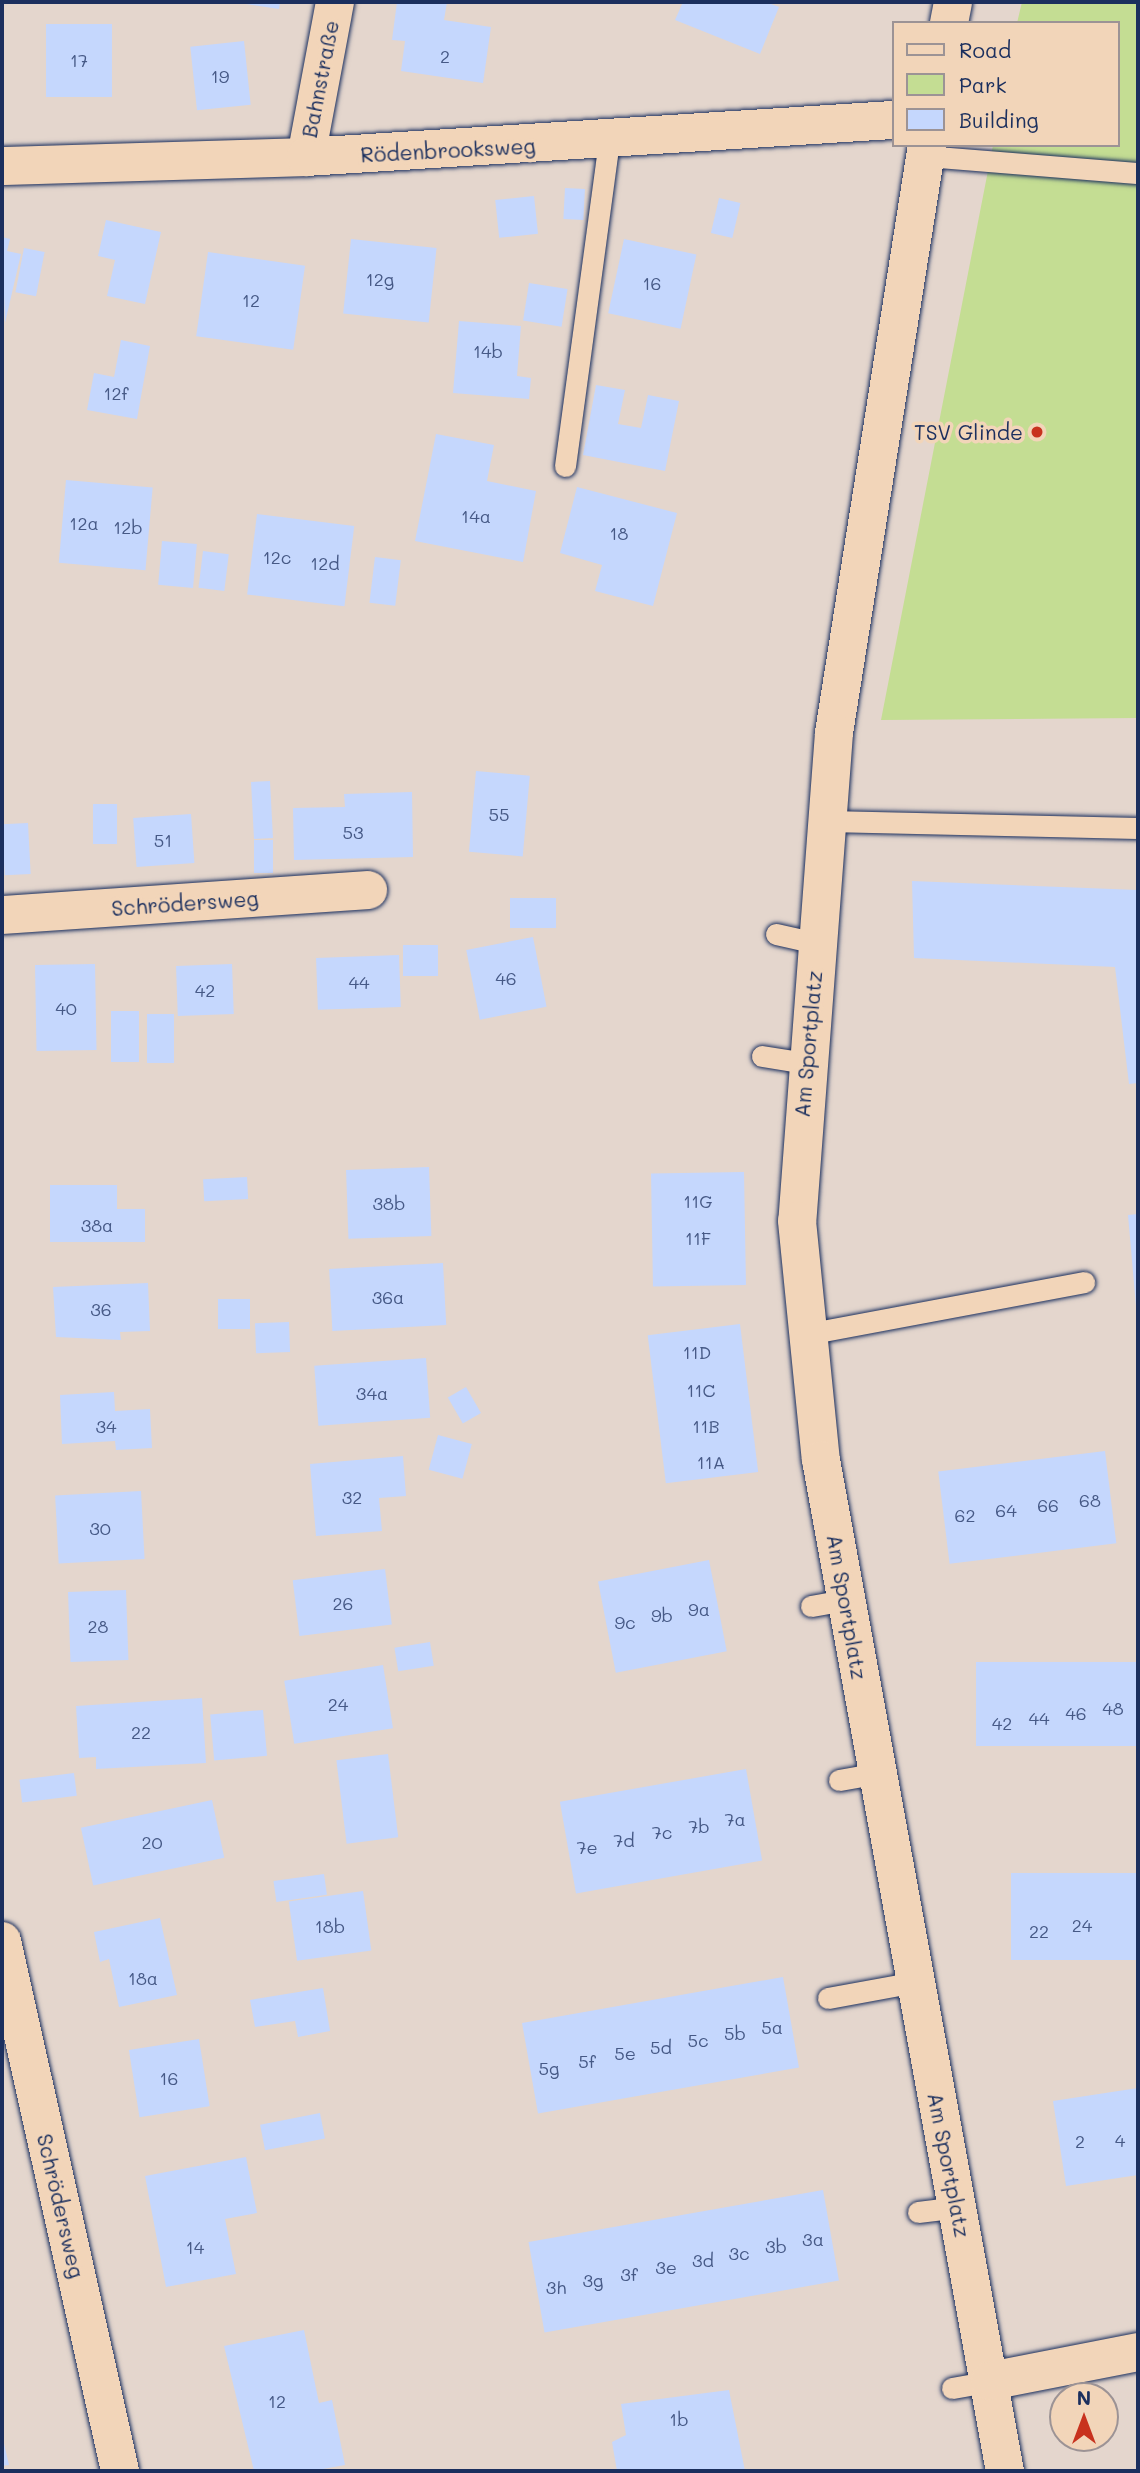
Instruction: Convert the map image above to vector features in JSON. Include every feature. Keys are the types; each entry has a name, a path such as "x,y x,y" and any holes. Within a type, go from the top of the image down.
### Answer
{"street":[{"name":"Bahnstraße","path":"306,157 335,2"},
{"path":"948,21 953,2"},
{"name":"Rödenbrooksweg","path":"2,166 306,157 609,141 892,120"},
{"name":"Am Sportplatz","path":"926,150 834,733 806,1063 797,1221 828,1603 877,1773 1005,2471"},
{"name":"Schrödersweg","path":"2,915 368,890"},
{"name":"Schrödersweg","path":"2,1941 120,2471"},
{"path":"990,2381 1138,2351"}],"lane":[{"path":"565,466 609,141"},
{"path":"926,150 1138,173"},
{"path":"827,821 1138,828"},
{"path":"776,934 816,943"},
{"path":"762,1056 806,1063"},
{"path":"807,1334 1084,1282"},
{"path":"839,1780 877,1773"},
{"path":"828,1998 915,1982"},
{"path":"918,2212 957,2207"},
{"path":"952,2388 990,2381"}],"green space":[{"name":"TSV Glinde","path":"1022,2 1138,2 1138,718 881,720 993,147 1119,147 1119,21 1017,21"}],"building":[{"path":"232,2 280,2 279,9"},
{"path":"397,2 447,2 444,20 491,27 483,83 401,71 405,41 392,40"},
{"path":"683,2 766,2 779,7 760,54 675,20"},
{"path":"46,24 112,24 112,97 46,97"},
{"path":"244,41 251,105 197,110 190,47"},
{"path":"565,188 585,189 583,220 563,219"},
{"path":"534,196 538,234 499,238 495,200"},
{"path":"719,198 740,203 732,238 711,233"},
{"path":"106,220 161,232 145,304 107,296 115,260 98,256"},
{"path":"2,237 10,239 7,251 21,254 5,323"},
{"path":"351,239 437,248 429,323 343,314"},
{"path":"624,239 696,254 681,329 608,313"},
{"path":"24,248 45,252 36,296 15,292"},
{"path":"208,252 305,266 293,350 196,336"},
{"path":"529,283 568,289 562,327 523,321"},
{"path":"459,321 521,326 517,376 531,378 529,399 453,393"},
{"path":"121,340 150,346 137,419 87,410 94,373 114,377"},
{"path":"596,385 625,390 618,424 641,428 648,395 679,401 665,471 583,455"},
{"path":"436,434 494,445 487,481 536,491 523,562 415,541"},
{"path":"66,480 153,488 145,570 59,563"},
{"path":"577,487 677,513 653,606 595,591 602,565 560,553"},
{"path":"257,514 354,526 344,606 247,594"},
{"path":"162,541 197,544 193,588 158,585"},
{"path":"203,551 229,554 224,591 198,588"},
{"path":"375,557 401,560 395,606 369,603"},
{"path":"476,771 530,776 523,856 469,852"},
{"path":"270,781 273,838 254,839 251,782"},
{"path":"412,792 413,857 294,860 293,808 345,807 344,794"},
{"path":"93,804 117,804 117,844 93,844"},
{"path":"191,814 194,863 137,867 133,818"},
{"path":"28,823 31,874 5,875 2,824"},
{"path":"254,840 273,840 273,873 254,873"},
{"path":"912,881 1138,890 1138,1083 1129,1084 1115,967 914,958"},
{"path":"510,898 556,898 556,928 510,928"},
{"path":"533,937 547,1007 480,1020 466,950"},
{"path":"403,945 438,945 438,976 403,976"},
{"path":"399,955 401,1007 318,1010 316,958"},
{"path":"95,964 97,1050 37,1051 35,965"},
{"path":"232,964 234,1014 178,1016 176,966"},
{"path":"111,1011 139,1011 139,1062 111,1062"},
{"path":"147,1014 174,1014 174,1063 147,1063"},
{"path":"429,1167 431,1236 348,1239 346,1170"},
{"path":"744,1172 746,1285 653,1287 651,1174"},
{"path":"247,1177 248,1199 204,1201 203,1179"},
{"path":"50,1185 117,1185 117,1209 145,1209 145,1242 50,1242"},
{"path":"1138,1214 1138,1306 1136,1306 1128,1215"},
{"path":"443,1263 446,1325 332,1331 329,1269"},
{"path":"148,1283 150,1331 120,1332 121,1340 56,1337 53,1287"},
{"path":"218,1299 250,1299 250,1329 218,1329"},
{"path":"289,1322 290,1352 256,1353 255,1323"},
{"path":"740,1324 758,1472 666,1483 648,1335"},
{"path":"426,1358 430,1418 318,1426 314,1366"},
{"path":"466,1387 481,1413 463,1423 448,1398"},
{"path":"114,1392 115,1411 150,1409 152,1448 116,1450 115,1441 62,1444 60,1395"},
{"path":"438,1435 472,1444 462,1479 429,1470"},
{"path":"1105,1451 1116,1543 950,1564 938,1471"},
{"path":"403,1456 406,1496 379,1498 382,1531 316,1536 310,1464"},
{"path":"141,1491 145,1559 59,1563 55,1496"},
{"path":"709,1560 727,1651 616,1673 598,1582"},
{"path":"385,1569 392,1625 300,1636 293,1580"},
{"path":"126,1590 128,1660 70,1662 68,1592"},
{"path":"430,1642 434,1666 398,1671 394,1648"},
{"path":"976,1662 1138,1662 1138,1746 976,1746"},
{"path":"383,1665 393,1728 294,1744 284,1681"},
{"path":"202,1698 206,1763 96,1769 96,1757 79,1758 76,1706"},
{"path":"263,1710 267,1756 214,1760 210,1715"},
{"path":"388,1754 398,1837 347,1844 336,1760"},
{"path":"746,1769 762,1861 576,1893 560,1802"},
{"path":"74,1773 77,1796 22,1803 19,1780"},
{"path":"212,1800 224,1858 93,1886 81,1828"},
{"path":"1011,1873 1138,1873 1138,1960 1011,1960"},
{"path":"324,1874 327,1895 276,1902 273,1881"},
{"path":"363,1891 371,1950 297,1961 289,1901"},
{"path":"160,1918 177,1995 119,2007 109,1959 100,1962 94,1932"},
{"path":"783,1977 799,2068 538,2114 522,2023"},
{"path":"323,1988 330,2031 298,2037 295,2021 255,2027 250,2000"},
{"path":"199,2039 210,2106 140,2117 129,2050"},
{"path":"1138,2088 1138,2175 1066,2186 1053,2101"},
{"path":"320,2113 325,2139 265,2150 260,2125"},
{"path":"246,2157 257,2213 225,2219 236,2274 166,2287 145,2176"},
{"path":"823,2190 839,2281 545,2333 529,2242"},
{"path":"304,2330 319,2403 332,2400 345,2465 312,2471 254,2471 224,2346"},
{"path":"729,2390 745,2471 617,2471 612,2442 626,2435 621,2404"},
{"path":"2,2435 9,2465 2,2466"}],"place":[{"name":"TSV Glinde","path":"1037,432"}]}
